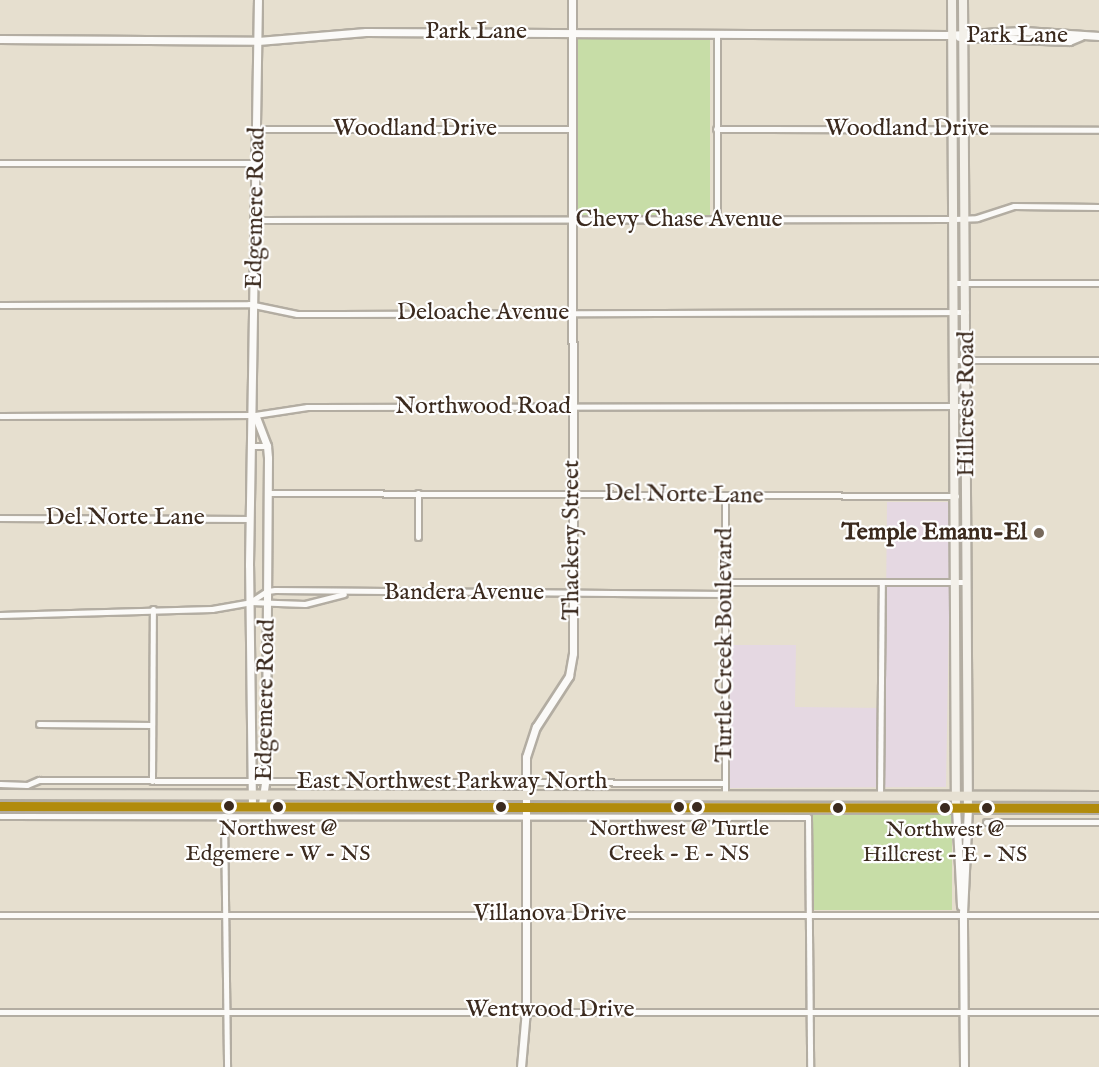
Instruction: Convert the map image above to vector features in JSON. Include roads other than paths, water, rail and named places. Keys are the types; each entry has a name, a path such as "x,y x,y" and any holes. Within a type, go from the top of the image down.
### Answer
{"main road":[{"name":"Hillcrest Road","path":"952,0 951,129 956,312 956,807"},
{"name":"Hillcrest Road","path":"963,0 968,807"},
{"path":"956,498 967,499"},
{"path":"956,641 968,640"},
{"path":"956,709 967,709"},
{"path":"0,794 1099,796"},
{"path":"725,794 725,807"},
{"path":"0,806 257,806 525,810 725,807 1099,808"}],"street":[{"name":"Edgemere Road","path":"257,806 251,794 250,782 250,519 255,415 258,0"},
{"name":"Thackery Street","path":"521,1067 526,1010 525,783 532,734 570,670 572,0"},
{"name":"Park Lane","path":"0,39 258,41 350,33 572,32 963,35 1024,31 1099,36"},
{"path":"717,33 717,220"},
{"name":"Woodland Drive","path":"257,129 572,129"},
{"name":"Woodland Drive","path":"716,129 1099,130"},
{"path":"0,163 257,163"},
{"name":"Chevy Chase Avenue","path":"256,220 965,219 1014,206 1099,207"},
{"path":"955,283 1099,283"},
{"name":"Deloache Avenue","path":"0,304 255,306 297,314 966,312"},
{"path":"956,360 1099,360"},
{"name":"Northwood Road","path":"0,416 255,415 307,407 967,406"},
{"name":"Edgemere Road","path":"255,415 267,446 266,782 264,794 257,806"},
{"path":"252,446 267,446"},
{"name":"Del Norte Lane","path":"267,494 956,498"},
{"path":"418,494 418,537"},
{"name":"Turtle Creek Boulevard","path":"724,496 725,794"},
{"name":"Del Norte Lane","path":"0,518 250,519"},
{"path":"725,582 967,582"},
{"path":"880,795 882,582"},
{"name":"Bandera Avenue","path":"250,602 267,591 725,594"},
{"name":"Bandera Avenue","path":"0,615 212,609 250,602 305,604 347,593"},
{"path":"152,781 153,609"},
{"path":"39,724 152,725"},
{"name":"East Northwest Parkway North","path":"0,784 27,785 39,780 725,783"},
{"path":"956,807 955,848 963,913"},
{"path":"964,1067 963,913 968,807"},
{"path":"0,816 224,816 525,810 808,818 810,1067"},
{"path":"224,816 227,1067"},
{"path":"986,822 1099,822"},
{"name":"Villanova Drive","path":"0,915 963,913 1099,915"},
{"name":"Wentwood Drive","path":"0,1012 963,1010 1099,1012"}],"place":[{"name":"Temple Emanu-El","path":"1039,533"},
{"name":"Northwest @ Edgemere - W - NS","path":"278,807"},
{"name":"Northwest @ Turtle Creek - E - NS","path":"679,807"},
{"name":"Northwest @ Hillcrest - E - NS","path":"945,808"}]}
